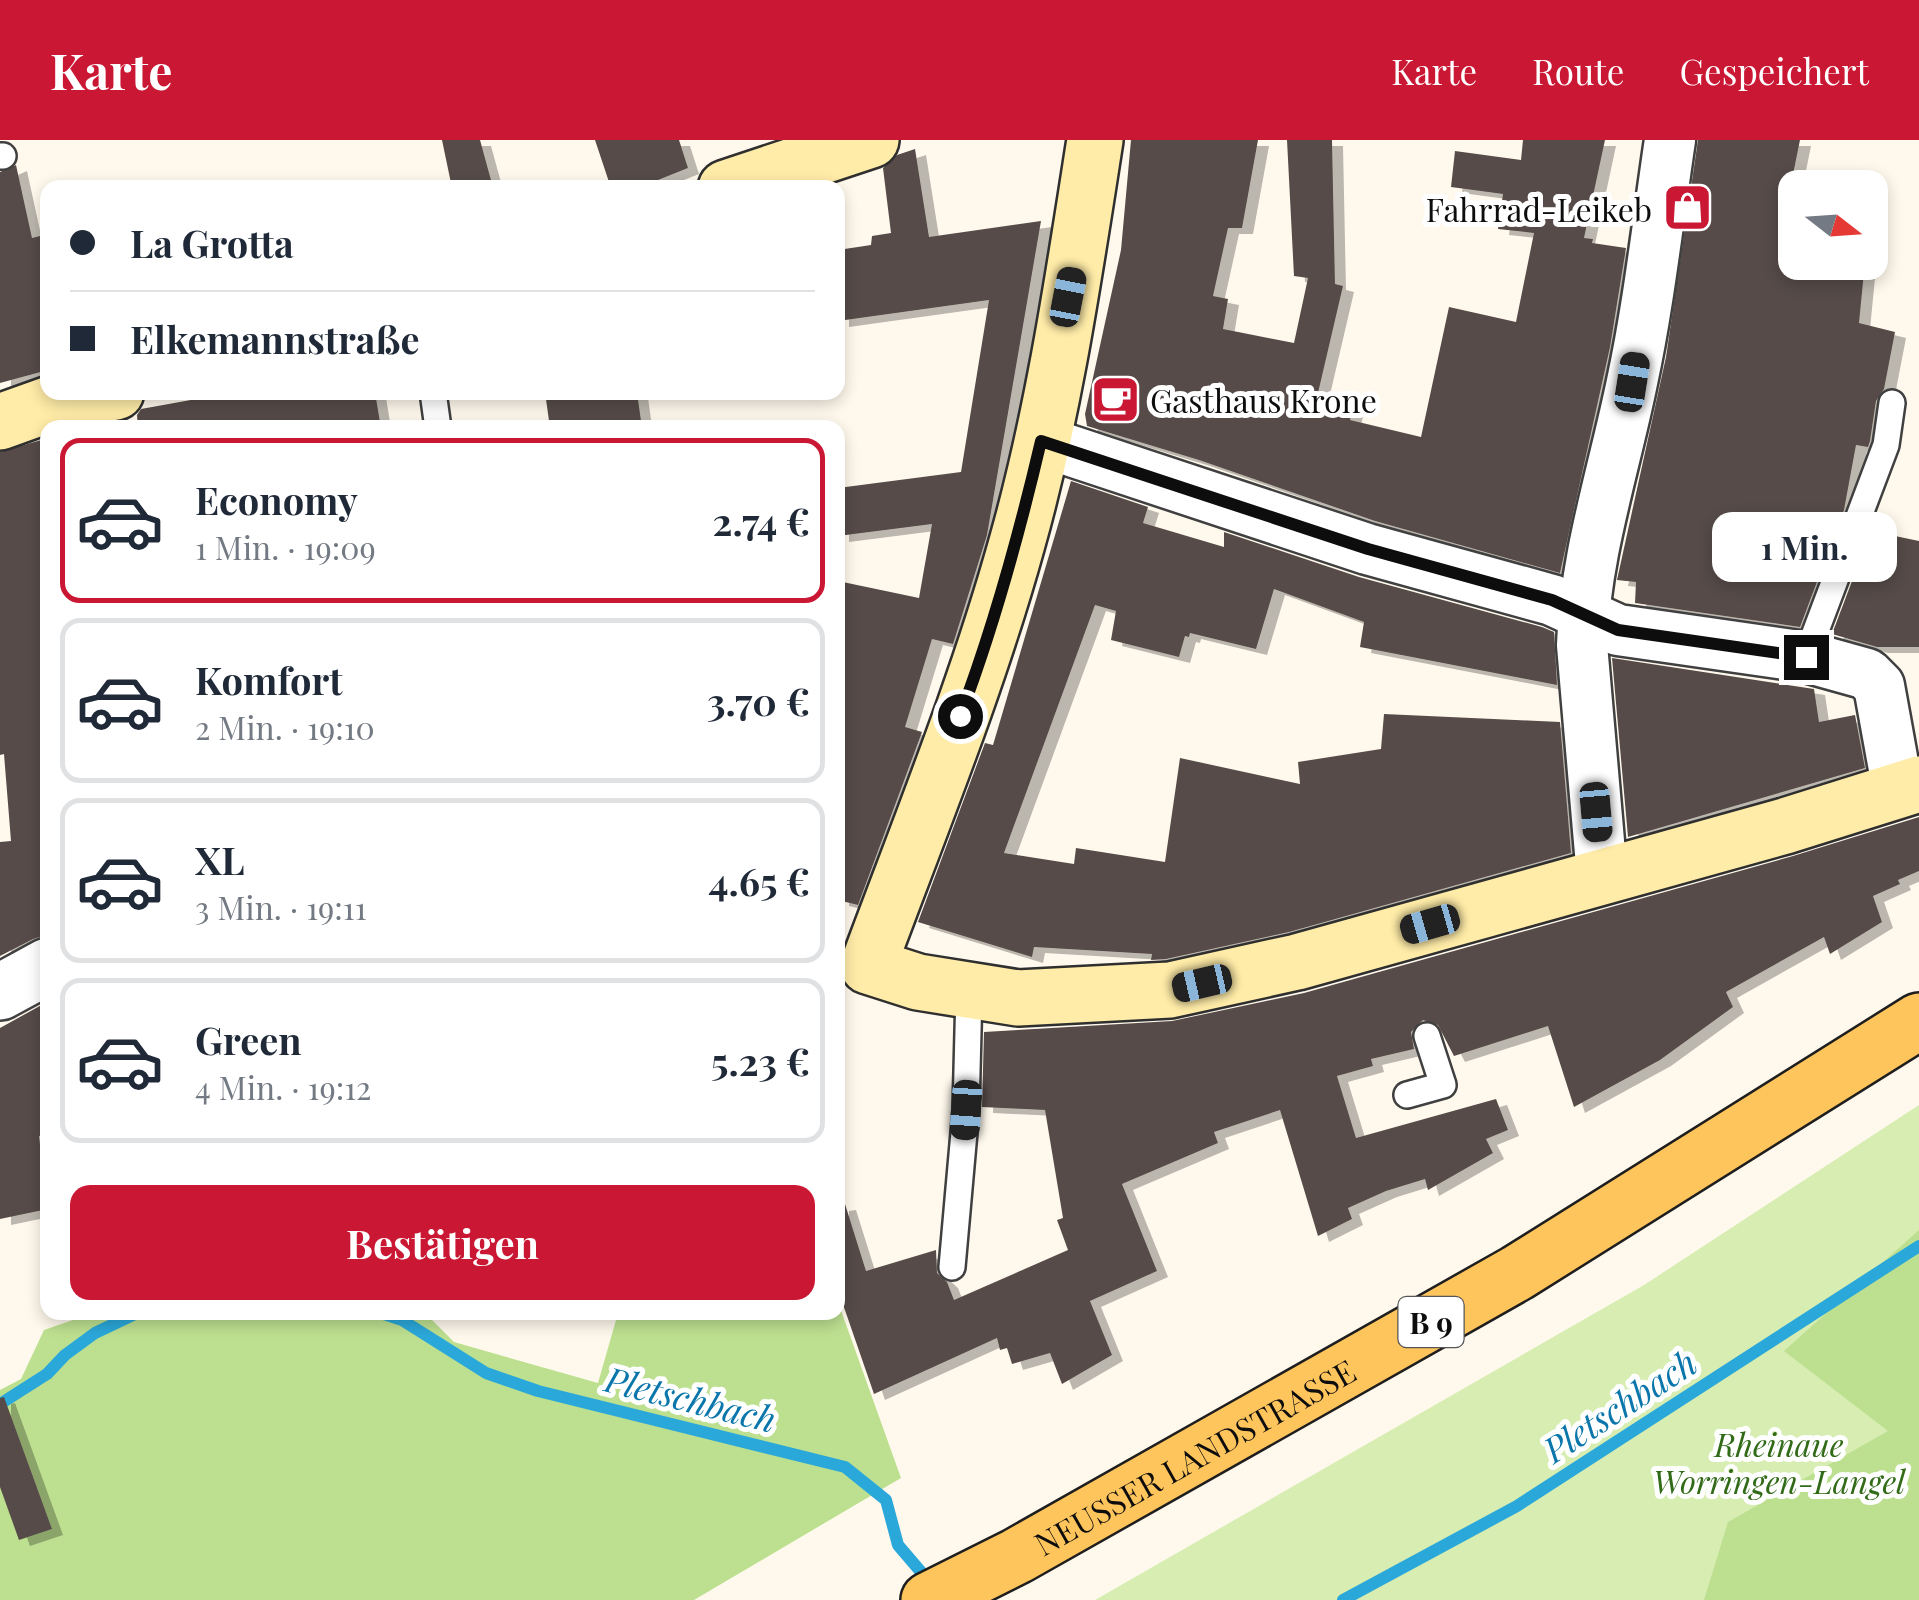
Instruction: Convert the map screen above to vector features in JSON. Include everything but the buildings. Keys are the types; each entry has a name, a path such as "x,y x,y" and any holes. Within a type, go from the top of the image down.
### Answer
{"main road":[{"path":"750,180 871,140"},
{"path":"1095,140 1041,441 1018,540 987,645 853,960 918,982 1018,998 1170,990 1297,962 1399,948 1602,876 1909,788"},
{"path":"0,422 72,400"},
{"name":"NEUSSER LANDSTRASSE","path":"929,1600 1018,1556 1517,1273 1919,1021"}],"street":[{"path":"1602,876 1582,645 1583,612 1604,491 1632,382 1670,140"},
{"path":"1041,441 1368,549 1552,600 1618,630 1806,657 1867,674 1878,686 1909,788"},
{"path":"0,992 40,970"}],"lane":[{"path":"1806,657 1886,445 1892,403"},
{"path":"952,1267 966,1110 969,992"},
{"path":"1407,1095 1443,1084 1428,1036"}],"green space":[{"name":"Rheinaue Worringen-Langel","path":"1919,1105 1919,1600 1095,1600 1644,1285"},
{"path":"1919,1230 1919,1600 1704,1600 1728,1522 1888,1431 1784,1351"},
{"path":"73,1320 432,1320 454,1342 598,1383 616,1320 844,1320 901,1478 694,1600 0,1600 0,1390 21,1379 44,1330"}],"waterway":[{"name":"Pletschbach","path":"1343,1600 1517,1506 1919,1246"},
{"name":"Pletschbach","path":"0,1404 47,1374 95,1333 122,1320"},
{"name":"Pletschbach","path":"402,1320 486,1373 538,1391 845,1467 886,1500 898,1545 933,1586"}],"place":[{"name":"Fahrrad-Leikeb","path":"1687,208"},
{"name":"Gasthaus Krone","path":"1115,399"}],"route":[{"path":"960,716 987,645 1018,540 1041,441 1368,549 1552,600 1618,630 1806,657"}]}
